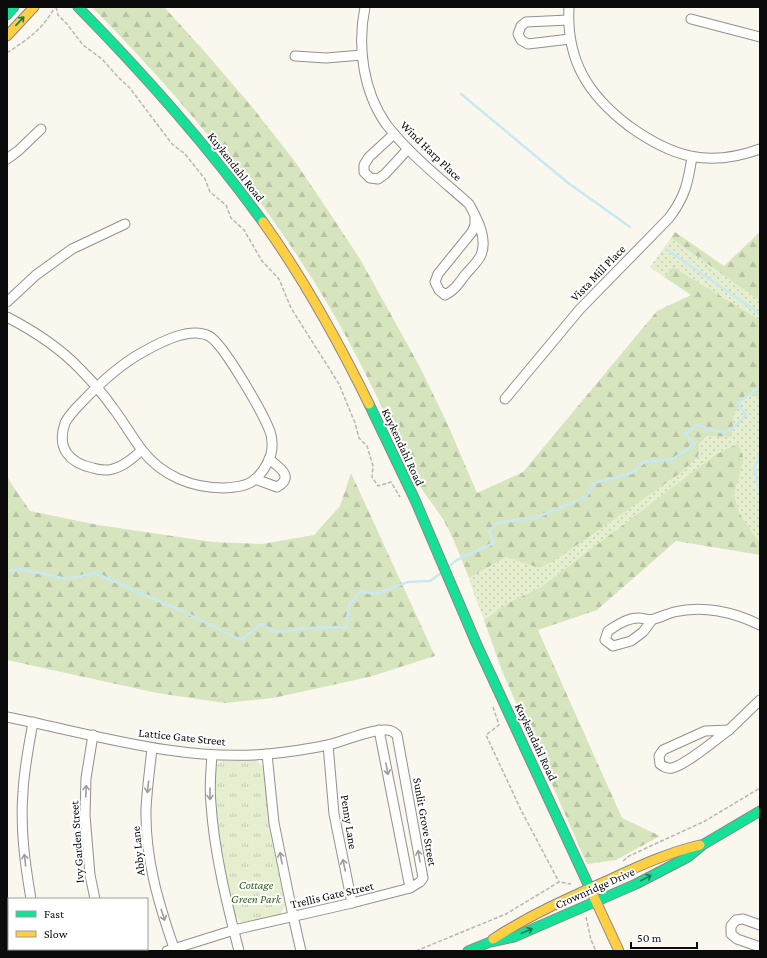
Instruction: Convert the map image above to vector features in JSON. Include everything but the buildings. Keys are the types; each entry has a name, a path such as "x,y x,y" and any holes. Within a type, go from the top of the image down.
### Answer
{"main road":[{"path":"7,15 14,7"},
{"path":"7,36 34,7"},
{"name":"Kuykendahl Road","path":"78,7 121,50 188,125 249,202 291,264 329,327 358,381 391,449 456,598 619,951"},
{"name":"Crownridge Drive","path":"468,951 490,942 514,937 636,884 688,858 704,844 760,810"},
{"name":"Crownridge Drive","path":"490,942 510,927 549,906 682,849 704,844"}],"street":[{"name":"Wind Harp Place","path":"365,7 362,25 362,55 365,75 370,92 385,122 408,149 469,204 475,215 483,241 481,255 453,291 446,295 439,290 435,282 438,274 472,232 475,225 475,215"},
{"path":"569,7 568,20 570,40 582,76 602,103 618,117 654,143 683,155 692,157 725,158 760,150"},
{"path":"690,19 760,37"},
{"path":"568,20 526,22 521,26 518,34 521,40 528,44 570,40"},
{"path":"295,56 326,58 362,55"},
{"path":"7,159 18,151 41,129"},
{"path":"394,134 369,157 364,165 364,172 370,178 378,179 385,174 408,149"},
{"name":"Vista Mill Place","path":"505,399 580,309 669,218 679,204 686,190 692,157"},
{"path":"7,302 36,275 72,249 125,224"},
{"path":"7,317 44,339 78,367 96,387 115,409 142,450 155,465 180,480 202,487 238,487 247,485 263,471 269,460 271,455 271,436 247,388 223,350 209,336 194,332 184,334 152,347 124,364 96,387 69,415 65,424 62,440 67,455 81,466 100,470 111,470 122,466 142,450"},
{"path":"255,479 277,488 283,481 285,477 284,472 269,460"},
{"path":"652,620 643,632 631,641 612,646 605,640 608,631 623,622 638,618 652,620 675,612 700,610 719,611 738,616 760,625"},
{"path":"729,730 705,731 671,746 663,750 659,756 660,764 666,768 673,768 686,761 729,730 760,700"},
{"name":"Lattice Gate Street","path":"7,717 152,748 212,755 267,754 328,745 379,730"},
{"path":"31,898 25,863 22,792 27,752 33,722"},
{"path":"379,730 410,888"},
{"name":"Sunlit Grove Street","path":"379,730 388,730 397,735 423,878 420,882 410,888"},
{"name":"Ivy Garden Street","path":"93,735 86,778 85,815 90,875 95,898"},
{"name":"Penny Lane","path":"328,745 334,814 352,903"},
{"name":"Abby Lane","path":"152,748 146,809 148,845 153,880 171,950"},
{"path":"267,754 274,823 301,951"},
{"path":"212,755 210,780 212,823 238,951"},
{"name":"Trellis Gate Street","path":"171,950 234,930 410,888"},
{"path":"760,925 743,920 736,920 731,926 731,934 760,947"}],"path":[{"path":"7,53 35,34 56,7"},
{"path":"56,7 58,15 83,45 102,59 129,87 172,144 185,154 205,179 210,192 226,205 231,218 244,230 262,261 279,279 291,308 339,384 355,423 359,438 367,446 373,466 372,477 378,486 391,482 402,500"},
{"path":"492,704 499,725 486,735 521,810 559,882"}],"green space":[{"path":"92,7 164,7 253,108 296,163 360,259 420,367 448,425 477,493 523,472 657,311 691,295 664,277 673,267 760,320 760,398 746,395 734,414 732,437 707,436 700,443 698,457 679,474 554,561 539,568 506,557 469,578 448,528 420,486 350,344 324,298 299,259 273,220 217,146 156,75"},
{"path":"675,232 724,266 760,232 760,301 671,238"},
{"path":"671,238 760,301 760,320 673,267 664,277 650,267"},
{"path":"746,395 760,398 760,544 740,514 734,493 744,459 738,443 715,455 541,587 508,603 484,620 469,578 506,557 539,568 698,457 700,443 707,436 732,437 734,414"},
{"path":"738,443 744,459 734,494 740,514 760,544 760,555 676,541 597,610 538,630 622,818 660,836 616,860 587,864 502,671 484,620 508,603 541,587 715,455"},
{"path":"351,473 435,656 369,677 273,698 225,703 157,693 7,660 7,477 30,511 98,525 213,542 262,544 314,535 340,506"},
{"name":"Cottage Green Park","path":"256,760 264,767 269,827 285,905 280,915 243,924 234,915 217,831 213,791 216,766 222,761"}],"waterway":[{"path":"461,94 567,182 630,227"},
{"path":"666,249 760,314"},
{"path":"448,567 457,560 494,543 489,532 497,523 535,518 586,497 594,483 632,473 644,462 673,459 694,444 685,433 698,425 720,432 729,430 746,415 737,404 760,386"},
{"path":"760,451 758,461 754,467 760,491"},
{"path":"7,571 21,569 67,579 95,573 182,611 241,640 261,624 276,632 308,628 346,627 349,605 361,591 375,594 408,582 430,581 441,573"}],"traffic: fast":[{"path":"7,15 14,7"},
{"path":"78,7 175,111 220,165 263,222"},
{"path":"369,404 415,500 477,645 593,895"},
{"path":"468,951 490,942 514,937 636,884 688,857 704,844 760,811"}],"traffic: slow":[{"path":"7,36 34,7"},
{"path":"263,222 320,311 369,404"},
{"path":"493,939 533,915 561,901 639,866 687,848 700,845"},
{"path":"593,895 619,951"}]}
